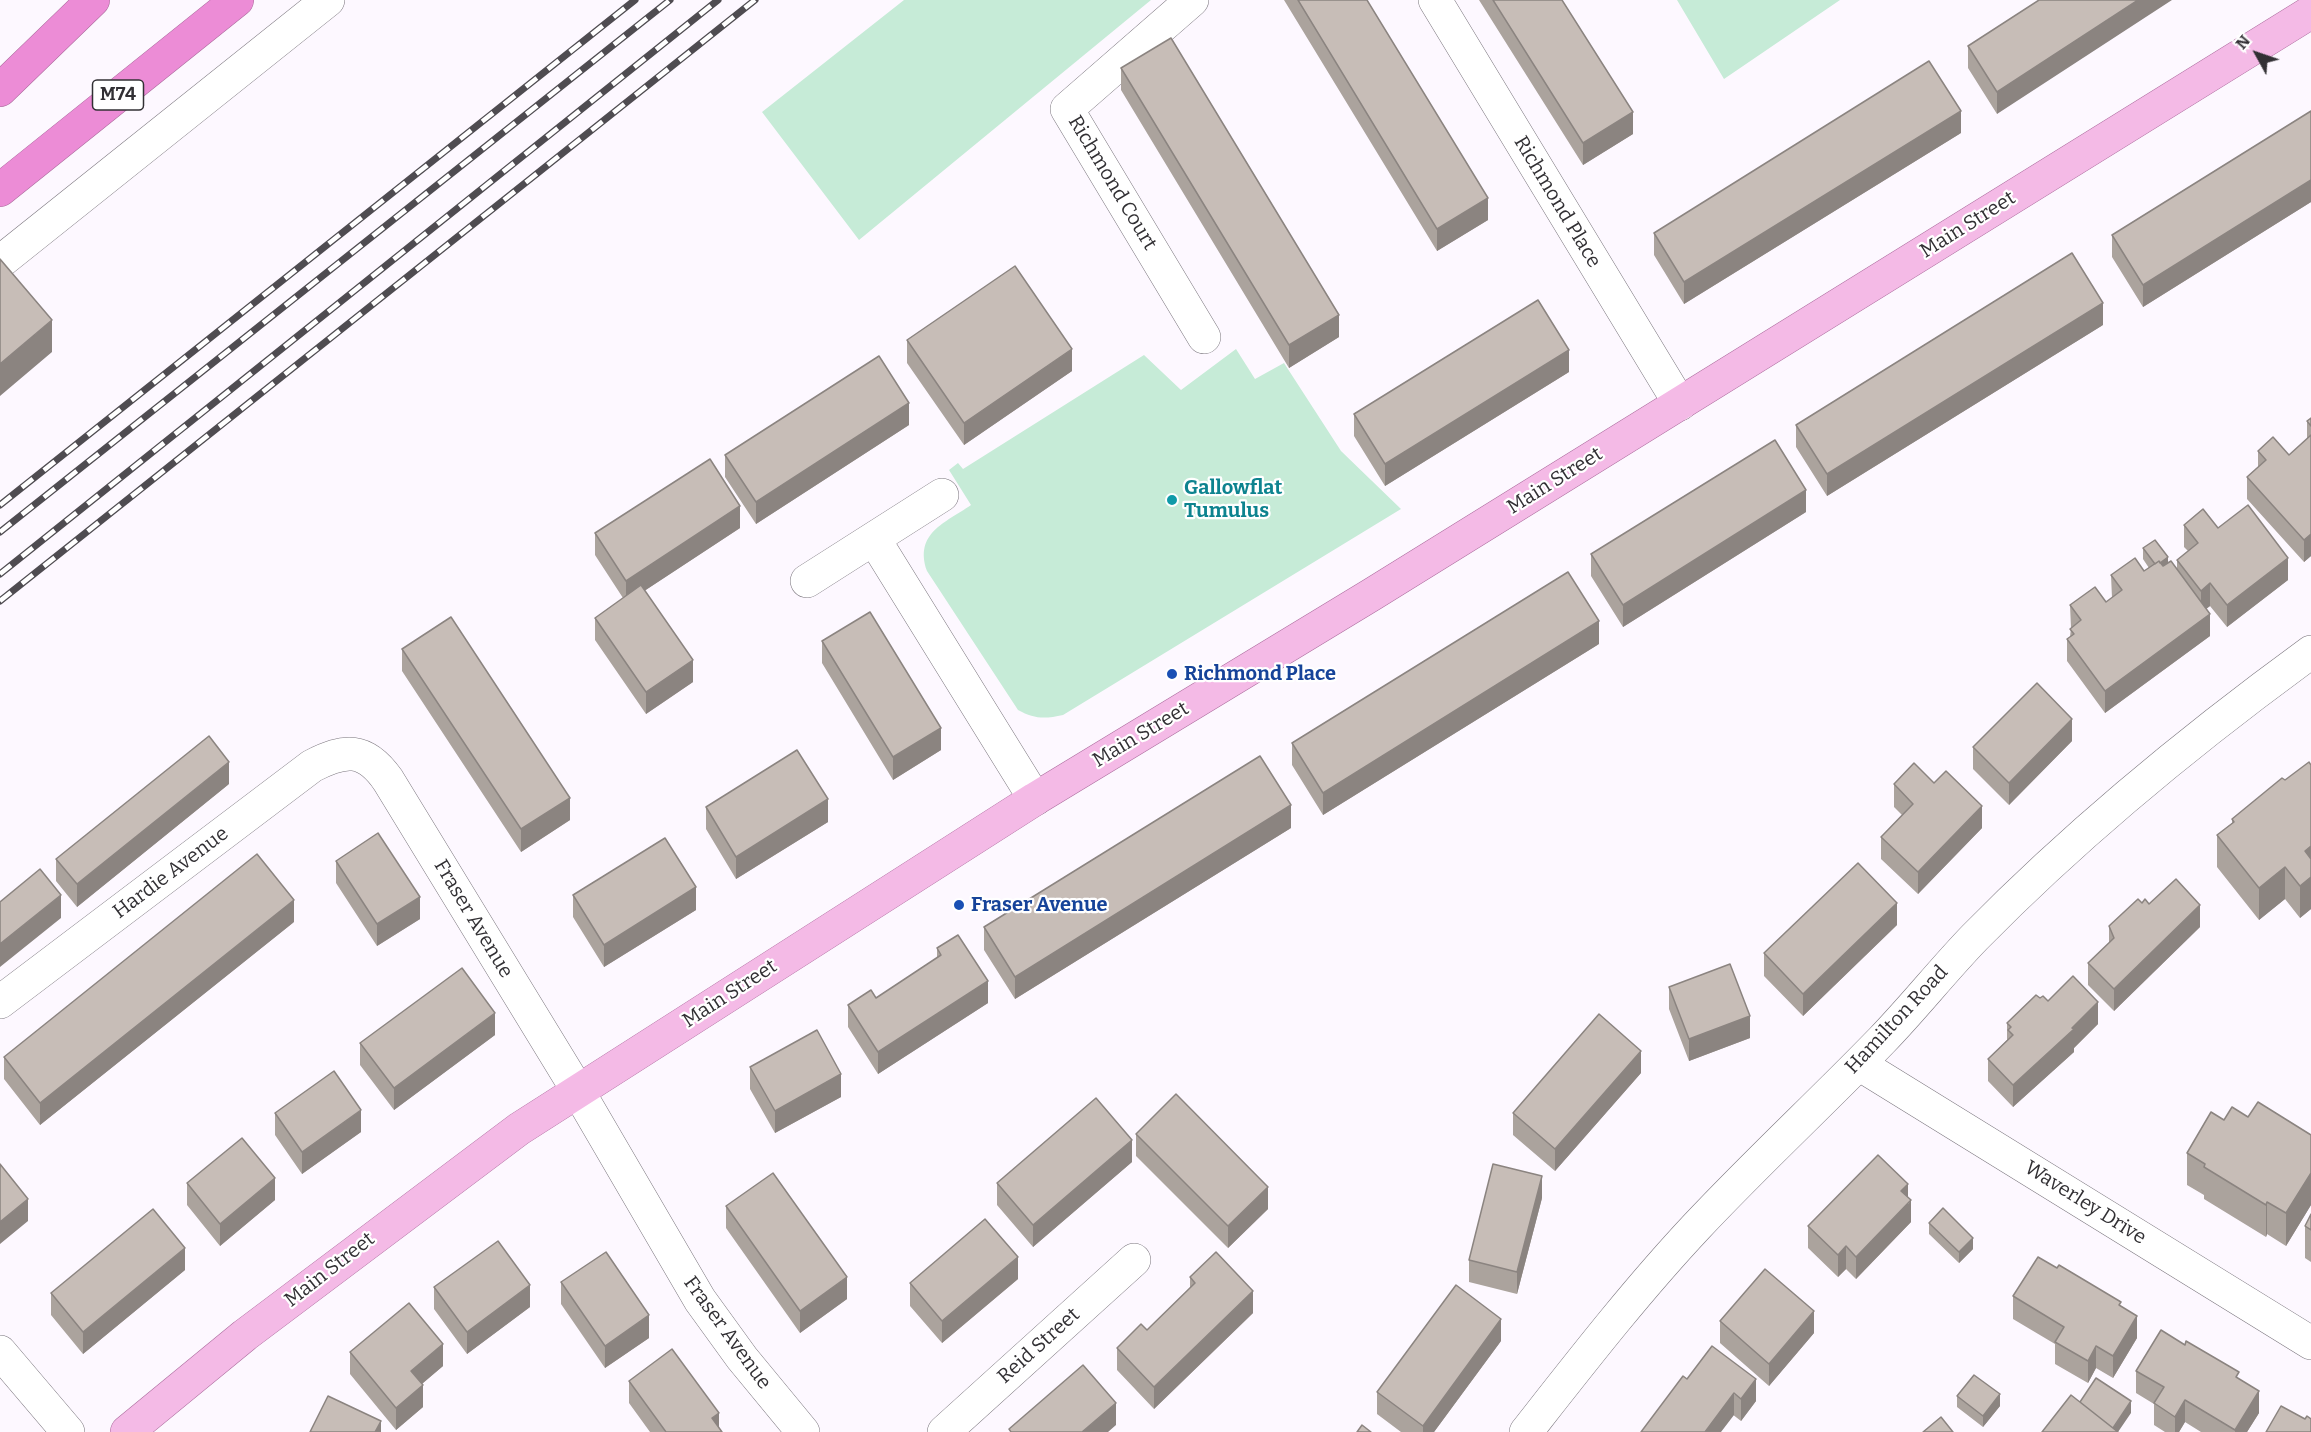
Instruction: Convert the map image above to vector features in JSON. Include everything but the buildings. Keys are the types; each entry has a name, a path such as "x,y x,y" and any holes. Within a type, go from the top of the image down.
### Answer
{"highway":[{"path":"0,90 93,0"},
{"name":"M74","path":"0,190 237,0"}],"main road":[{"name":"Main Street","path":"127,1432 245,1335 369,1239 519,1129 1035,799 1680,404 2311,12"}],"street":[{"path":"0,262 328,0"},
{"name":"Richmond Court","path":"1192,0 1067,109 1204,337"},
{"name":"Richmond Place","path":"1435,0 1680,404"},
{"path":"807,581 942,495"},
{"path":"874,539 1035,799"},
{"name":"Hamilton Road","path":"1526,1432 1598,1342 1695,1228 1772,1148 1859,1064 1977,936 2100,819 2311,652"},
{"name":"Hardie Avenue","path":"0,1002 312,766 347,753"},
{"name":"Fraser Avenue","path":"347,753 359,755 379,768 388,780 578,1091 700,1300 742,1358 803,1432"},
{"name":"Waverley Drive","path":"1859,1064 2311,1342"},
{"name":"Reid Street","path":"944,1432 1134,1260"},
{"path":"0,1352 68,1432"}],"green space":[{"path":"904,0 1151,0 859,240 762,112"},
{"path":"1677,0 1840,0 1724,79"},
{"path":"1236,349 1255,379 1284,363 1341,451 1401,509 1063,715 1040,717 1018,710 927,571 924,558 928,538 934,530 971,505 949,470 958,463 963,469 1144,355 1181,390"}],"railway":[{"path":"0,505 635,0"},
{"path":"0,532 670,0"},
{"path":"0,574 718,0"},
{"path":"0,601 755,0"}],"place":[{"name":"Gallowflat Tumulus","path":"1172,500"},
{"name":"Richmond Place","path":"1172,674"},
{"name":"Fraser Avenue","path":"959,905"}]}
